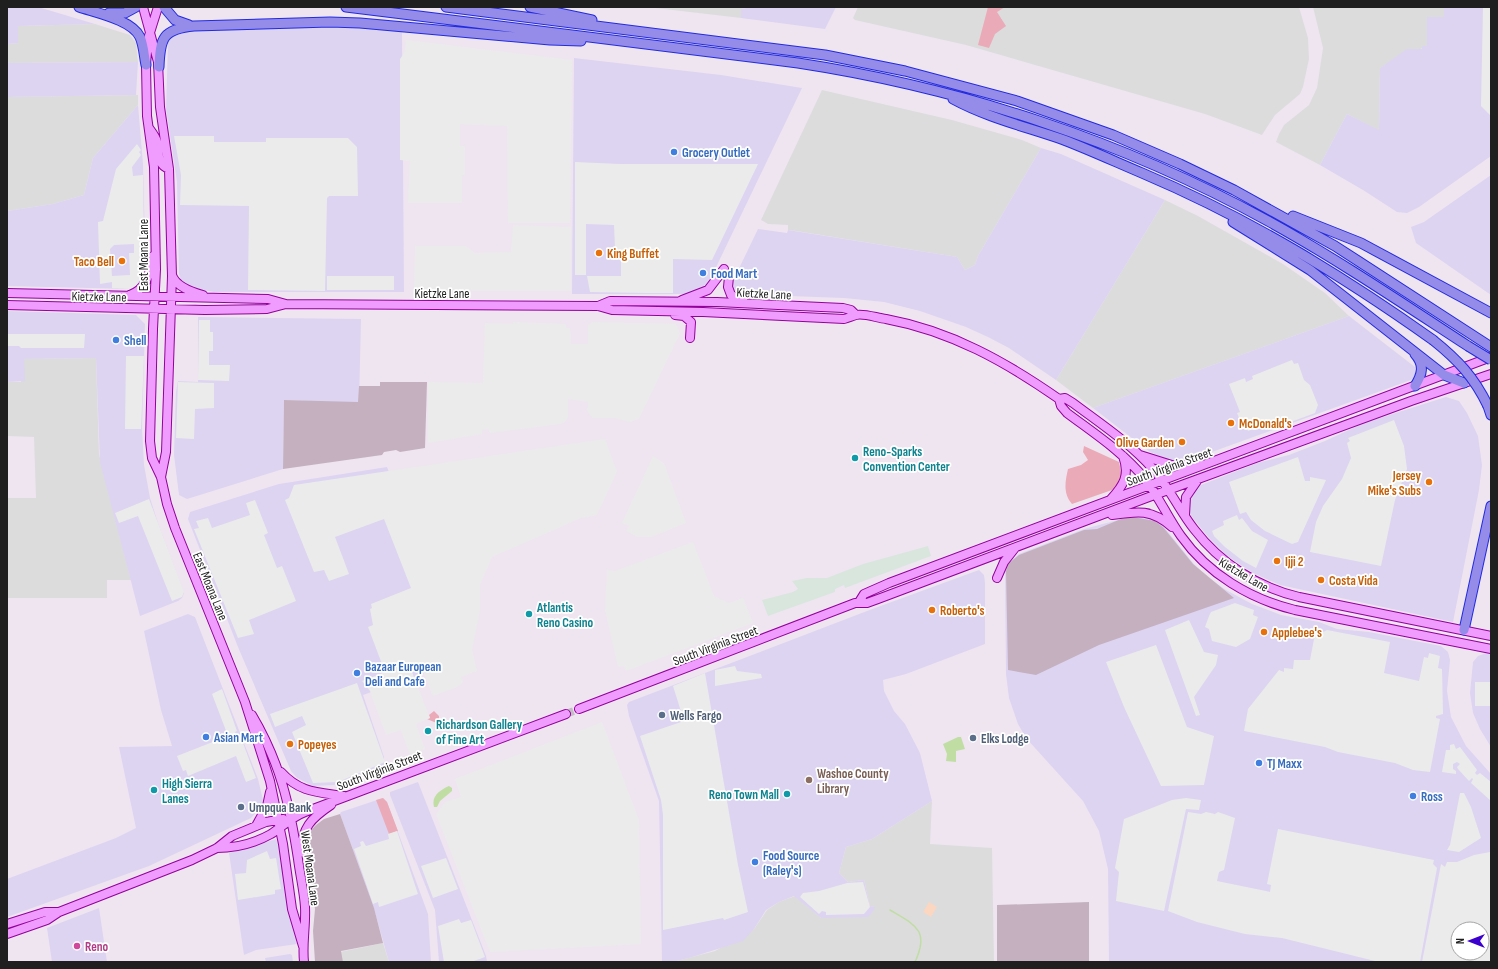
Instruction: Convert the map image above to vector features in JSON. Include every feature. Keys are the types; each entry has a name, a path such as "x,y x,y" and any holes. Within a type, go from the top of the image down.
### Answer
{"highway":[{"path":"83,8 120,14 130,11 136,7"},
{"path":"164,7 175,20 194,26"},
{"path":"346,7 634,42 844,70 996,107 1109,146 1203,187 1306,242 1468,346 1491,359"},
{"path":"446,7 804,51 849,59 957,84 1068,118 1167,158 1255,200 1361,244 1491,313"},
{"path":"530,7 563,13 634,30"},
{"path":"83,8 127,23 135,29 142,42 146,65"},
{"path":"159,67 161,45 165,36 176,28 194,26 323,22 360,23 550,40 634,42"},
{"path":"941,93 970,108 1065,141 1186,192 1282,242 1367,294 1433,340 1462,364 1479,388 1489,410"},
{"path":"1142,173 1233,221 1286,254 1332,286 1444,375 1464,383"},
{"path":"1255,200 1335,246 1491,347"},
{"path":"1404,343 1417,357 1422,367 1420,377 1414,386"},
{"path":"1464,630 1491,506"}],"main road":[{"name":"East Moana Lane","path":"143,7 159,67 160,107 169,170 172,273 166,452 161,477"},
{"name":"East Moana Lane","path":"158,7 147,46 146,65 148,126 154,167 156,242 150,442 152,458 161,477 168,508 175,528 244,702 270,779 279,823"},
{"path":"148,126 157,142 160,162 163,167 169,170"},
{"path":"128,296 137,292 144,286 148,278 156,242"},
{"path":"675,302 703,292 724,270"},
{"path":"172,273 178,284 193,292 216,298"},
{"path":"729,277 728,287 733,298 765,305"},
{"name":"Kietzke Lane","path":"7,293 170,298 268,299 286,304"},
{"name":"Kietzke Lane","path":"7,304 170,310 267,309 286,304 598,306 610,301 843,308 851,310 856,315"},
{"name":"Kietzke Lane","path":"598,306 607,310 703,312 844,319 856,315 909,324 963,343 1009,365 1059,399 1061,406 1067,413 1123,456 1150,486 1181,536 1203,562 1226,580 1273,604 1295,610 1491,649"},
{"path":"644,311 688,318 692,326 690,338"},
{"name":"South Virginia Street","path":"859,602 864,594 885,585 1414,386 1491,359"},
{"name":"South Virginia Street","path":"580,709 859,602 867,603 1168,490 1491,374"},
{"name":"Kietzke Lane","path":"1059,399 1065,398 1073,403 1139,454 1162,481 1204,541 1238,572 1270,588 1299,597 1491,636"},
{"path":"1330,418 1334,430"},
{"path":"1139,454 1174,466 1219,460"},
{"path":"1111,500 1122,487 1127,475 1123,456"},
{"path":"1186,517 1184,507 1186,496 1198,479"},
{"path":"1092,519 1132,512 1151,513 1163,519 1181,536"},
{"path":"997,578 1004,562 1015,548"},
{"name":"East Moana Lane","path":"244,702 266,739 278,768 291,818"},
{"name":"South Virginia Street","path":"7,934 47,920 59,912 158,874 217,848 232,836 256,826 279,823 345,796 566,714"},
{"path":"278,768 289,781 301,789 345,796"},
{"path":"256,826 264,813 269,800 270,779"},
{"path":"298,864 301,842 307,825 319,813 345,796"},
{"name":"West Moana Lane","path":"291,818 305,908 303,946 304,962"},
{"name":"South Virginia Street","path":"217,848 235,848 243,845 270,834 279,823"},
{"name":"West Moana Lane","path":"279,823 292,909 303,946"},
{"name":"South Virginia Street","path":"7,924 45,912 59,912"}],"shaded area":[{"path":"7,7 38,7 95,24 18,26 18,43 7,44"},
{"path":"647,7 752,7 741,9 741,18"},
{"path":"752,7 836,7 825,29 741,18 741,9"},
{"path":"858,7 1299,7 1308,38 1309,59 1300,94 1275,115 1262,135 1205,114 966,45 855,20 853,18"},
{"path":"988,7 1005,7 997,12 1006,26 995,34 989,48 978,45"},
{"path":"1313,7 1444,7 1444,17 1427,18 1427,46 1380,68 1379,131 1347,114 1320,165 1276,142 1284,125 1309,105 1317,88 1323,48"},
{"path":"1444,7 1491,7 1491,156 1419,207 1407,213 1397,212 1320,165 1347,114 1379,130 1380,68 1407,49 1422,49 1422,46 1427,46 1427,17 1444,17"},
{"path":"1483,7 1491,7 1491,116 1481,106"},
{"path":"95,24 130,35 136,43 138,62 7,63 7,44 18,43 17,26"},
{"path":"340,25 402,30 404,292 214,292 197,289 185,284 181,280 179,274 177,182 166,109 168,43 173,35 185,30"},
{"path":"406,40 572,60 570,223 508,223 507,126 460,124 460,146 465,146 465,175 462,175 462,203 408,203 410,161 400,160 400,59 405,52"},
{"path":"574,58 721,75 802,88 708,284 704,289 686,294 572,294"},
{"path":"138,62 136,95 7,97 7,63"},
{"path":"822,90 952,120 1022,140 1041,148 978,256 975,265 965,270 957,257 788,230 788,225 768,224 761,220"},
{"path":"138,95 138,105 93,158 84,195 53,204 7,211 7,97"},
{"path":"138,105 143,164 145,243 143,277 140,283 136,287 130,289 7,286 7,211 53,204 84,195 93,158"},
{"path":"174,136 214,136 214,142 266,142 266,138 348,138 357,147 358,196 329,196 327,198 325,291 248,290 249,206 180,205 181,175"},
{"path":"137,144 141,150 139,152 141,155 132,167 133,176 143,175 144,244 142,276 136,286 130,289 112,288 112,282 100,284 98,222 103,221 116,169","holes":["134,244 134,253 129,253 130,275 112,276 110,249 114,245"]},
{"path":"1041,148 1061,154 1165,200 1056,380 1009,348 988,337 966,327 920,311 884,302 844,298 738,294 733,290 732,283 758,229 787,233 788,230 957,257 965,270 975,265 978,256"},
{"path":"575,162 620,164 758,164 712,260 673,259 673,293 647,293 590,292 587,276 621,276 621,250 615,249 614,225 586,224 586,275 575,275"},
{"path":"1491,175 1491,295 1416,243 1411,227 1424,222"},
{"path":"1165,200 1198,216 1283,264 1325,293 1349,316 1093,408 1056,380"},
{"path":"513,225 571,227 571,291 414,291 415,246 466,246 475,253 511,252"},
{"path":"327,276 394,276 394,290 327,290"},
{"path":"7,311 136,315 145,324 142,428 144,465 150,498 184,593 182,598 178,601 140,616 100,462 96,358 24,359 25,381 7,382"},
{"path":"1349,316 1415,367 1417,371 1415,376 1411,380 1187,461 1172,461 1150,452 1093,408"},
{"path":"198,317 361,319 359,403 284,400 283,469 187,499 179,495 174,455 176,392 178,381 198,382"},
{"path":"199,320 210,320 210,332 213,332 213,351 209,351 209,365 230,365 229,381 198,380"},
{"path":"513,322 565,324 566,328 570,328 571,344 588,344 588,325 592,322 676,324 680,333 639,419 630,422 614,418 592,418 586,409 588,408 588,402 568,399 568,417 565,422 560,424 490,433 488,429 482,430 482,434 428,443 428,382 483,383 485,323 513,324"},
{"path":"7,334 85,334 84,348 21,348 19,346 7,346"},
{"path":"126,356 144,356 141,429 125,429"},
{"path":"96,358 99,454 131,580 107,580 107,598 7,598 7,498 36,498 34,437 7,436 7,382 21,382 24,359"},
{"path":"1292,360 1294,364 1298,363 1304,380 1310,385 1318,405 1315,413 1272,429 1270,423 1248,431 1243,419 1240,420 1237,413 1240,412 1229,384 1245,378 1246,382 1253,379 1252,376"},
{"path":"178,382 214,383 214,408 195,409 194,439 176,438"},
{"path":"380,382 427,382 425,448 400,452 396,450 384,452 382,455 283,469 284,400 358,402 359,386 380,386"},
{"path":"1446,397 1459,401 1467,413 1478,436 1482,465 1479,490 1453,622 1280,585 1253,573 1227,556 1209,538 1191,516 1188,507 1189,498 1196,487 1257,463 1289,455 1325,441 1364,423"},
{"path":"1394,420 1404,446 1407,469 1395,500 1381,566 1310,552 1316,522 1323,506 1342,479 1351,458 1347,443 1350,441 1348,438"},
{"path":"605,439 617,472 597,515 581,518 492,557 480,585 480,610 472,650 477,671 461,677 463,682 459,686 433,696 420,663 410,667 430,718 416,724 425,749 410,755 401,730 386,735 370,691 362,681 385,672 368,627 373,625 370,609 372,608 371,604 411,588 384,519 335,537 349,574 329,581 324,570 314,572 285,500 289,498 294,485"},
{"path":"1084,446 1119,462 1122,477 1116,487 1112,490 1072,504 1066,492 1068,469 1081,465 1088,460 1083,452"},
{"path":"653,456 664,463 686,523 651,537 638,537 626,531 629,526 622,523"},
{"path":"1298,457 1305,481 1310,481 1310,477 1326,480 1298,542 1292,544 1265,531 1251,520 1246,512 1240,514 1229,482"},
{"path":"387,467 461,660 363,695 384,757 384,765 379,772 373,774 346,780 334,785 313,786 297,778 291,771 238,647 188,519 190,512 279,484"},
{"path":"149,499 184,592 182,597 172,601 138,516 119,523 115,513"},
{"path":"255,500 268,533 264,535 277,568 282,566 296,601 249,620 254,634 238,638 194,529 199,528 196,521 208,518 212,528 250,515 246,503"},
{"path":"1237,515 1239,520 1242,518 1252,531 1268,540 1256,568 1243,561 1225,547 1214,536 1212,531 1224,525 1223,521"},
{"path":"1133,516 1156,520 1164,527 1193,563 1206,576 1226,590 1252,604 1281,615 1319,622 1337,629 1369,632 1441,646 1448,652 1450,660 1447,691 1451,717 1466,746 1491,774 1491,962 1109,962 1108,869 1099,831 1083,801 1026,738 1018,724 1009,698 1006,674 1005,571 1007,563 1019,554 1084,529"},
{"path":"1133,517 1155,521 1163,527 1193,564 1234,598 1099,645 1036,675 1008,670 1006,571 1008,564 1019,555 1084,530 1097,529 1121,519"},
{"path":"693,542 714,596 729,603 743,598 753,623 626,671 624,666 618,667 605,610 607,570 615,571"},
{"path":"928,546 931,556 845,588 844,585 835,589 835,592 768,616 762,600 793,592 798,589 792,581 807,578 827,578 863,564"},
{"name":"Reno Town Mall","path":"979,570 984,575 985,583 985,644 906,674 883,680 884,691 894,711 905,724 920,753 932,801 872,839 846,847 839,873 848,882 864,880 870,906 875,907 874,910 868,917 821,918 794,896 779,902 766,910 754,929 743,941 689,958 673,962 662,962 659,801 629,716 627,705 629,702"},
{"path":"1235,603 1254,610 1253,615 1258,617 1250,639 1236,647 1212,641 1209,629 1205,627 1211,612"},
{"path":"188,614 195,617 258,779 263,800 261,807 251,818 149,866 7,917 7,879 116,838 136,828 119,747 172,746 161,710 144,631"},
{"path":"1189,620 1204,652 1218,655 1216,665 1194,697 1200,715 1196,716 1165,630"},
{"path":"1327,630 1390,642 1384,673 1419,681 1424,657 1428,658 1429,653 1440,656 1438,668 1442,669 1443,714 1436,716 1436,718 1440,719 1430,772 1413,770 1395,763 1338,752 1325,747 1244,731 1248,709 1279,670 1284,672 1284,668 1293,669 1294,660 1310,660 1315,634 1318,635"},
{"path":"1156,645 1187,727 1214,736 1204,785 1161,786 1124,707 1106,662"},
{"path":"1486,653 1491,654 1491,747 1480,729 1473,713 1470,693 1473,662 1478,656"},
{"path":"735,666 737,671 761,674 762,678 715,686 715,670"},
{"path":"705,673 738,865 748,912 724,920 723,918 663,930 663,815 661,800 640,736 684,721 673,686"},
{"path":"1475,682 1490,682 1490,706 1475,706"},
{"path":"357,683 385,762 338,782 313,783 292,732 306,725 302,716 275,727 270,714"},
{"path":"222,689 237,731 235,732 237,736 240,735 256,778 246,782 236,756 188,776 186,770 183,771 177,756 228,736 212,694"},
{"path":"434,711 439,716 439,724 427,719 430,718 429,715"},
{"path":"602,722 639,820 641,944 490,952 436,814 445,802 461,797 455,779"},
{"path":"961,737 965,749 956,751 956,762 946,761 947,754 943,744"},
{"path":"1454,744 1456,749 1460,747 1477,770 1475,773 1477,775 1480,773 1491,782 1491,801 1471,783 1472,778 1469,781 1458,769 1457,767 1460,764 1457,762 1453,764 1453,769 1456,771 1456,774 1442,772 1446,750 1450,750 1450,745"},
{"path":"418,782 486,956 487,961 485,962 439,962 435,910 390,795 390,792"},
{"path":"449,786 452,788 452,791 440,801 437,807 434,807 433,803 437,794 442,789"},
{"path":"1460,793 1464,793 1471,807 1481,838 1459,852 1447,850 1450,845"},
{"path":"383,798 387,802 428,914 431,962 389,962 374,909 340,814 341,812"},
{"path":"383,798 387,802 398,831 389,834 376,800"},
{"path":"1186,798 1201,800 1199,810 1186,809 1164,911 1116,901 1119,872 1115,868 1124,819 1172,800"},
{"path":"932,801 930,844 992,848 994,962 673,962 715,951 754,929 767,910 779,902 795,896 821,918 874,907 870,906 864,880 848,882 839,873 846,847 872,839"},
{"path":"1188,812 1201,814 1206,812 1215,814 1218,812 1235,818 1224,870 1219,872 1217,881 1270,892 1271,885 1267,884 1278,829 1434,860 1433,864 1437,868 1420,962 1379,962 1282,938 1245,934 1197,922 1168,911"},
{"path":"340,814 374,908 383,943 341,951 343,962 315,962 313,931 315,909 307,851 309,838 312,829 316,825 324,819"},
{"path":"397,831 418,894 379,907 378,902 373,904 354,849 361,846 360,842 363,841 366,846 389,839 388,834"},
{"path":"276,839 283,856 297,944 256,950 244,955 229,853"},
{"path":"267,851 270,859 276,858 281,889 275,890 275,894 238,900 235,874 246,873 247,860"},
{"path":"1490,852 1491,962 1422,962 1441,864 1445,867 1447,862 1457,862 1474,855"},
{"path":"446,858 458,889 433,898 421,866"},
{"path":"863,882 870,907 864,914 826,915 826,912 822,911 819,914 800,897 803,893 819,891 847,883"},
{"path":"929,902 937,907 931,917 923,912"},
{"path":"1089,902 1089,962 997,962 997,905"},
{"path":"99,908 107,962 52,962 47,928"},
{"path":"459,919 461,923 471,920 485,957 471,962 444,962 438,926"},
{"path":"383,943 389,962 343,962 340,952"},
{"path":"290,954 292,955 293,962 266,962 265,958"}],"waterway":[{"path":"890,910 907,920 918,930 921,942 915,962"}],"tunnel":[{"path":"566,714 579,709"}],"place":[{"name":"Grocery Outlet","path":"674,152"},
{"name":"King Buffet","path":"599,253"},
{"name":"Taco Bell","path":"122,261"},
{"name":"Food Mart","path":"703,273"},
{"name":"Shell","path":"116,340"},
{"name":"McDonald's","path":"1231,423"},
{"name":"Olive Garden","path":"1182,442"},
{"name":"Reno-Sparks Convention Center","path":"855,458"},
{"name":"Jersey Mike's Subs","path":"1429,482"},
{"name":"Ijji 2","path":"1277,561"},
{"name":"Costa Vida","path":"1321,580"},
{"name":"Roberto's","path":"932,610"},
{"name":"Atlantis Reno Casino","path":"529,614"},
{"name":"Applebee's","path":"1264,632"},
{"name":"Bazaar European Deli and Cafe","path":"357,673"},
{"name":"Wells Fargo","path":"662,715"},
{"name":"Richardson Gallery of Fine Art","path":"428,731"},
{"name":"Asian Mart","path":"206,737"},
{"name":"Elks Lodge","path":"973,738"},
{"name":"Popeyes","path":"290,744"},
{"name":"TJ Maxx","path":"1259,763"},
{"name":"Washoe County Library","path":"809,780"},
{"name":"High Sierra Lanes","path":"154,790"},
{"name":"Reno Town Mall","path":"787,794"},
{"name":"Ross","path":"1413,796"},
{"name":"Umpqua Bank","path":"241,807"},
{"name":"Food Source (Raley's)","path":"755,862"},
{"name":"Reno","path":"77,946"}]}
